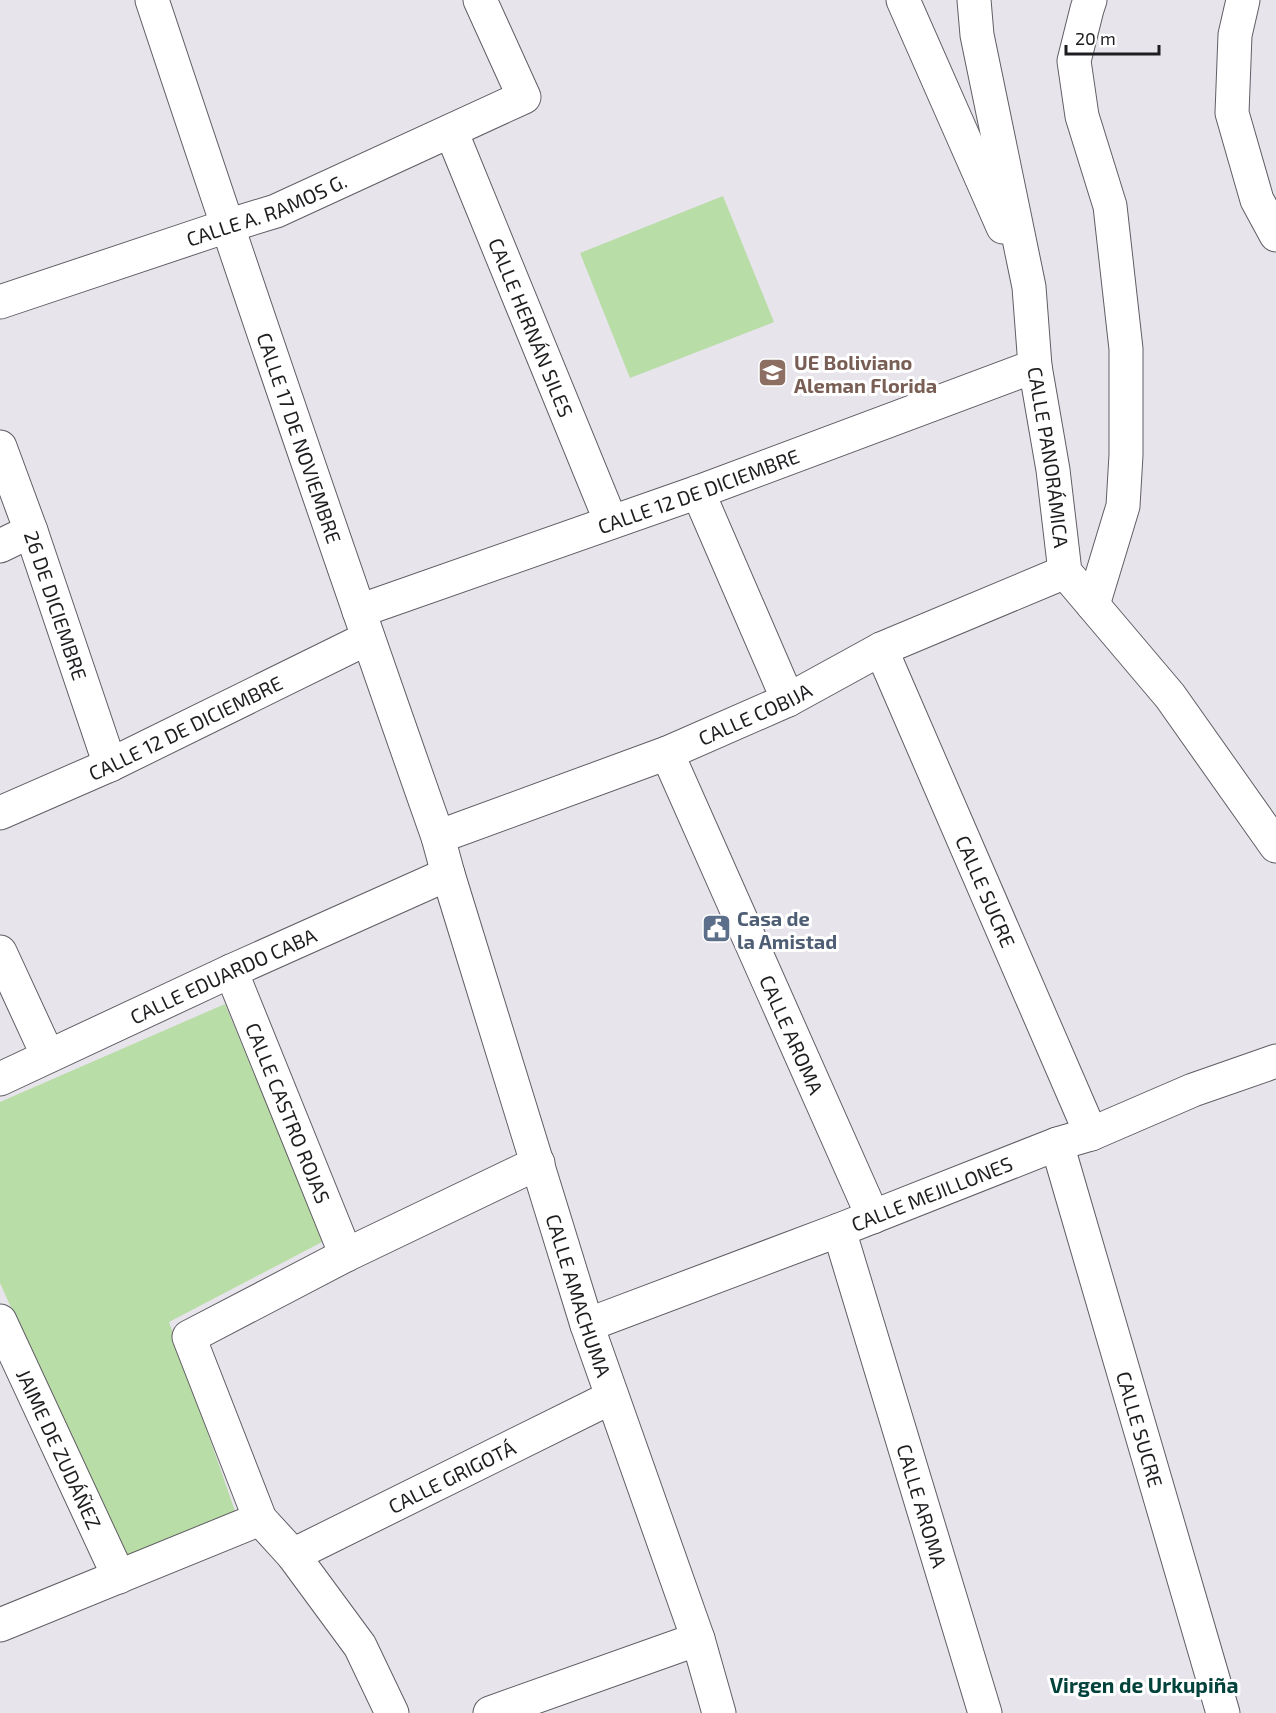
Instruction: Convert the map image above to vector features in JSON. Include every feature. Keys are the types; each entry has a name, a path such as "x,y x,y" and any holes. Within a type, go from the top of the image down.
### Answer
{"street":[{"name":"CALLE 17 DE NOVIEMBRE","path":"152,0 363,625 438,837 447,874"},
{"name":"CALLE A. RAMOS G.","path":"0,302 227,226 276,212 524,97 480,0"},
{"path":"903,0 1029,287"},
{"name":"CALLE PANORÁMICA","path":"974,0 977,35 1029,287 1035,366 1053,470 1065,572 1170,696 1276,846"},
{"path":"1090,0 1074,61 1082,116 1110,206 1126,350 1126,455 1123,506 1093,605"},
{"path":"1242,0 1235,35 1233,113 1257,200 1276,235"},
{"name":"CALLE HERNÁN SILES","path":"451,131 611,522"},
{"name":"CALLE 12 DE DICIEMBRE","path":"0,813 110,765 363,625 611,522 699,492 1035,366"},
{"name":"26 DE DICIEMBRE","path":"0,447 32,531 110,765"},
{"path":"699,492 788,700"},
{"path":"0,546 32,531"},
{"name":"CALLE COBIJA","path":"438,837 667,753 788,700 881,649 1065,572"},
{"name":"CALLE SUCRE","path":"881,649 1091,1134"},
{"name":"CALLE AROMA","path":"667,753 873,1217"},
{"name":"CALLE EDUARDO CABA","path":"0,1079 231,971 447,874"},
{"name":"CALLE AMACHUMA","path":"447,874 587,1325 698,1639 719,1713"},
{"path":"0,952 48,1056"},
{"name":"CALLE CASTRO ROJAS","path":"231,971 346,1255"},
{"name":"CALLE MEJILLONES","path":"587,1325 873,1217 1057,1144 1091,1134 1193,1090 1276,1061"},
{"name":"CALLE SUCRE","path":"1057,1144 1223,1713"},
{"path":"387,1712 360,1646 293,1556 260,1519 189,1337 346,1255 538,1163"},
{"name":"CALLE AROMA","path":"839,1230 985,1713"},
{"name":"JAIME DE ZUDÁÑEZ","path":"0,1321 119,1577"},
{"name":"CALLE GRIGOTÁ","path":"293,1556 612,1397"},
{"path":"0,1625 260,1519"},
{"path":"490,1713 698,1639"}],"green space":[{"path":"723,196 774,322 630,378 580,253"},
{"path":"225,1004 324,1241 169,1322 235,1511 123,1557 0,1283 0,1102"}],"place":[{"name":"UE Boliviano Aleman Florida","path":"773,373"},
{"name":"Casa de la Amistad","path":"716,929"}],"district":[{"name":"Virgen de Urkupiña","path":"1144,1684"}]}
